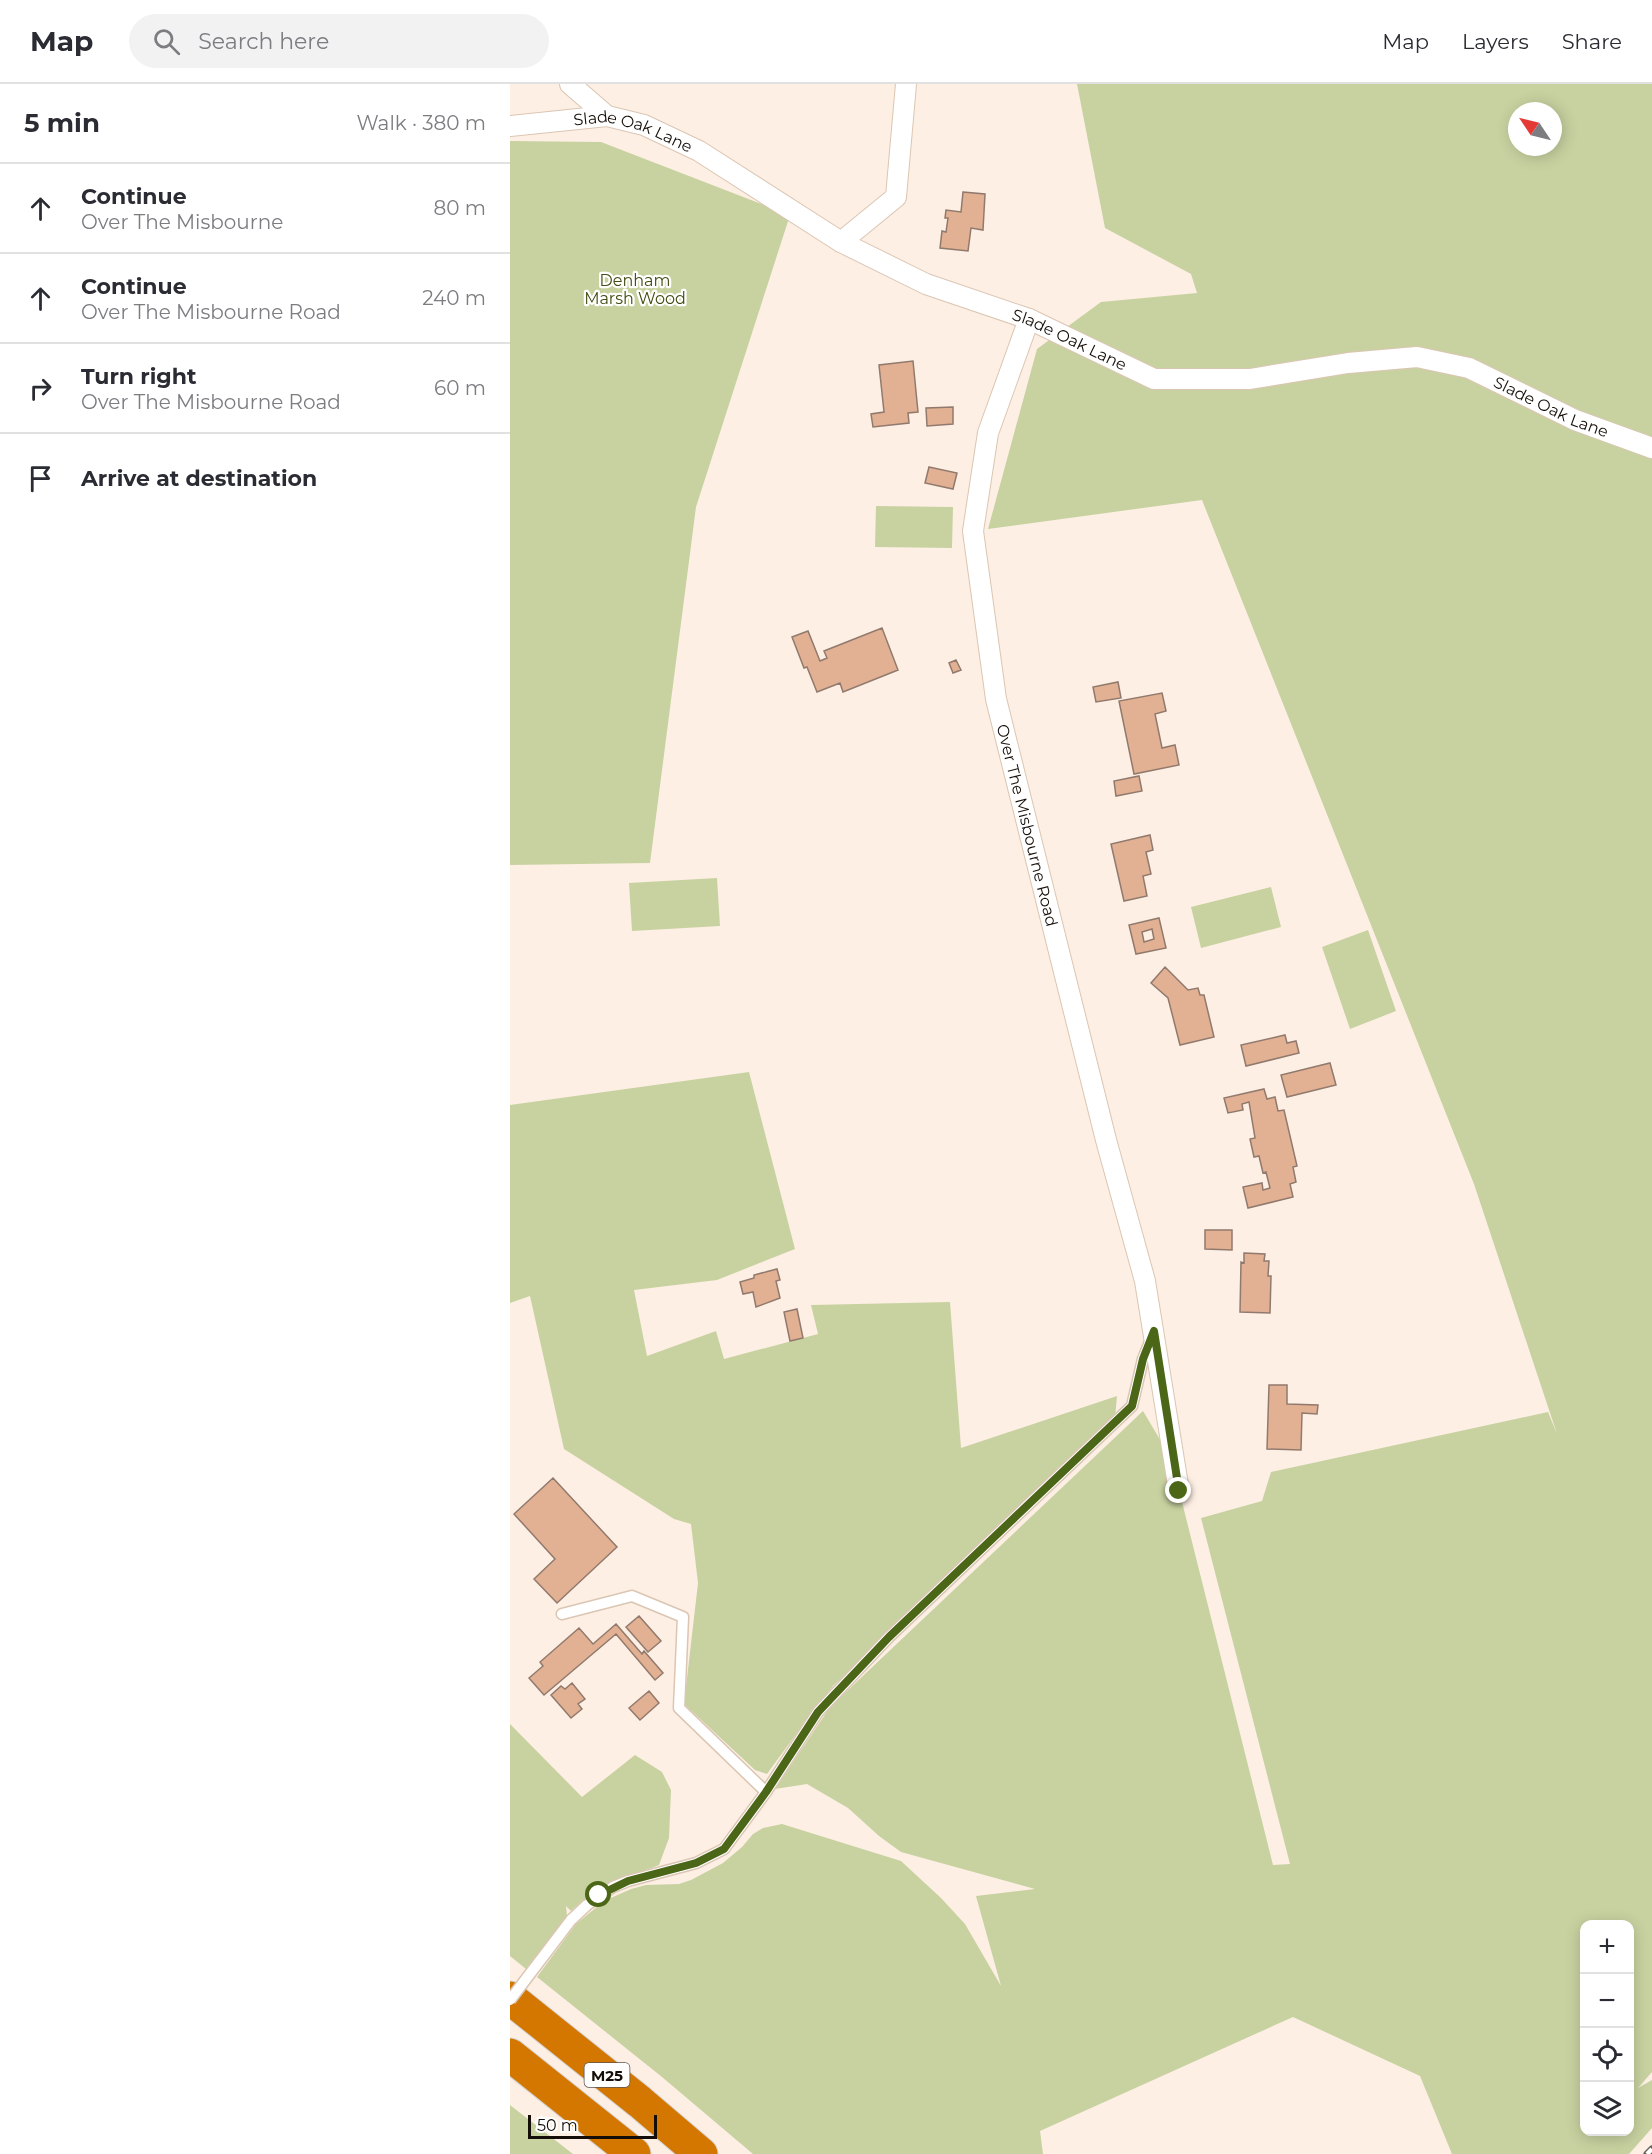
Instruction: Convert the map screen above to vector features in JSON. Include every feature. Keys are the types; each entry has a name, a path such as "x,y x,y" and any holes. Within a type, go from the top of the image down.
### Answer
{"highway":[{"name":"M25","path":"510,1999 640,2102 701,2154"},
{"name":"M25","path":"510,2055 634,2154"}],"street":[{"path":"570,84 607,116"},
{"path":"841,242 896,197 906,84"},
{"name":"Slade Oak Lane","path":"510,126 607,116 644,125 699,151 841,242 926,284 1029,319 1154,380 1250,379 1348,363 1417,357 1469,368 1575,420 1652,448"},
{"name":"Over The Misbourne Road","path":"1029,319 988,433 973,531 996,699 1103,1128 1144,1281 1179,1491"}],"lane":[{"path":"510,1999 571,1920 587,1905 613,1887 696,1863 724,1849 766,1792 818,1712 873,1654 1132,1406 1143,1359 1154,1331"},
{"path":"562,1614 632,1596 683,1617 679,1708 766,1792"}],"green space":[{"path":"1077,84 1652,84 1652,2072 1638,2088 1652,2080 1652,2128 1629,2154 1452,2154 1420,2076 1293,2017 1040,2131 1043,2154 753,2154 662,2077 537,1977 576,1924 604,1901 646,1885 679,1884 691,1880 723,1863 753,1834 763,1828 782,1824 901,1861 965,1924 1001,1986 976,1896 1035,1889 901,1852 848,1808 807,1784 775,1789 830,1707 1143,1411 1171,1458 1273,1865 1290,1864 1201,1518 1262,1501 1271,1472 1548,1412 1557,1434 1474,1184 1202,500 988,529 1037,349 1101,302 1197,293 1191,274 1105,228"},
{"name":"Denham Marsh Wood","path":"510,141 601,142 790,215 696,507 650,863 510,865"},
{"path":"876,506 953,507 952,548 875,547"},
{"path":"717,878 720,926 632,931 629,883"},
{"path":"1271,887 1281,927 1201,948 1191,907"},
{"path":"1368,930 1396,1011 1350,1029 1322,947"},
{"path":"749,1072 795,1249 717,1280 634,1290 647,1356 716,1331 724,1359 818,1334 811,1305 950,1302 961,1448 1117,1396 1115,1418 833,1686 767,1774 755,1770 684,1704 698,1583 691,1524 674,1519 564,1449 530,1296 510,1303 510,1105"},
{"path":"510,1724 582,1797 635,1755 662,1772 671,1790 669,1838 659,1865 603,1887 571,1911 566,1906 567,1916 526,1969 510,1956"},
{"path":"510,2105 573,2154 510,2154"}],"building":[{"path":"963,192 985,194 983,230 971,228 968,251 940,248 942,231 946,232 948,218 945,218 946,210 961,212"},
{"path":"913,361 918,412 908,413 909,423 873,427 871,414 884,412 879,365"},
{"path":"953,407 953,424 927,426 926,408"},
{"path":"929,467 957,473 953,489 925,483"},
{"path":"882,628 898,670 843,692 840,683 817,692 807,667 804,668 792,637 808,631 820,661 827,658 824,651"},
{"path":"956,660 961,670 953,673 949,663"},
{"path":"1118,682 1121,698 1096,702 1093,687"},
{"path":"1162,693 1166,711 1155,714 1162,748 1175,745 1179,765 1134,774 1119,701"},
{"path":"1139,776 1142,791 1116,796 1114,781"},
{"path":"1150,835 1153,850 1146,852 1151,874 1143,876 1147,896 1124,901 1111,844"},
{"path":"1159,918 1166,948 1136,954 1129,925","holes":["1152,929 1154,939 1144,942 1142,932"]},
{"path":"1165,967 1188,990 1198,988 1200,995 1204,995 1214,1037 1180,1045 1168,998 1151,983"},
{"path":"1285,1035 1287,1043 1296,1041 1299,1053 1246,1066 1241,1045"},
{"path":"1330,1063 1336,1085 1287,1097 1281,1075"},
{"path":"1264,1089 1267,1099 1275,1097 1278,1111 1284,1110 1297,1166 1293,1167 1296,1182 1290,1184 1293,1197 1248,1208 1243,1187 1262,1183 1263,1190 1270,1188 1259,1156 1254,1157 1250,1139 1255,1138 1249,1102 1242,1104 1243,1110 1228,1113 1224,1098"},
{"path":"1205,1230 1232,1230 1232,1250 1205,1249"},
{"path":"1244,1253 1265,1254 1264,1261 1269,1261 1270,1313 1240,1312 1241,1262 1244,1263"},
{"path":"777,1269 780,1280 776,1281 780,1298 756,1307 753,1292 743,1294 740,1282 754,1278 754,1275"},
{"path":"797,1309 803,1338 790,1341 784,1312"},
{"path":"1269,1385 1287,1385 1287,1404 1318,1405 1317,1414 1302,1413 1301,1450 1267,1449"},
{"path":"553,1478 617,1547 557,1603 534,1579 555,1559 514,1514"},
{"path":"639,1616 661,1641 648,1652 626,1627"},
{"path":"616,1624 642,1654 644,1651 663,1673 655,1680 616,1634 544,1695 529,1678 543,1666 540,1662 579,1628 593,1644"},
{"path":"572,1683 585,1699 578,1704 582,1709 571,1718 551,1695 561,1686 565,1689"},
{"path":"649,1691 659,1703 640,1720 629,1708"}],"railway":[{"path":"1647,2154 1652,2149"}],"route":[{"path":"599,1895 628,1881 696,1863 724,1849 766,1792 818,1712 889,1637 1132,1406 1143,1359 1154,1331 1179,1491"}]}
